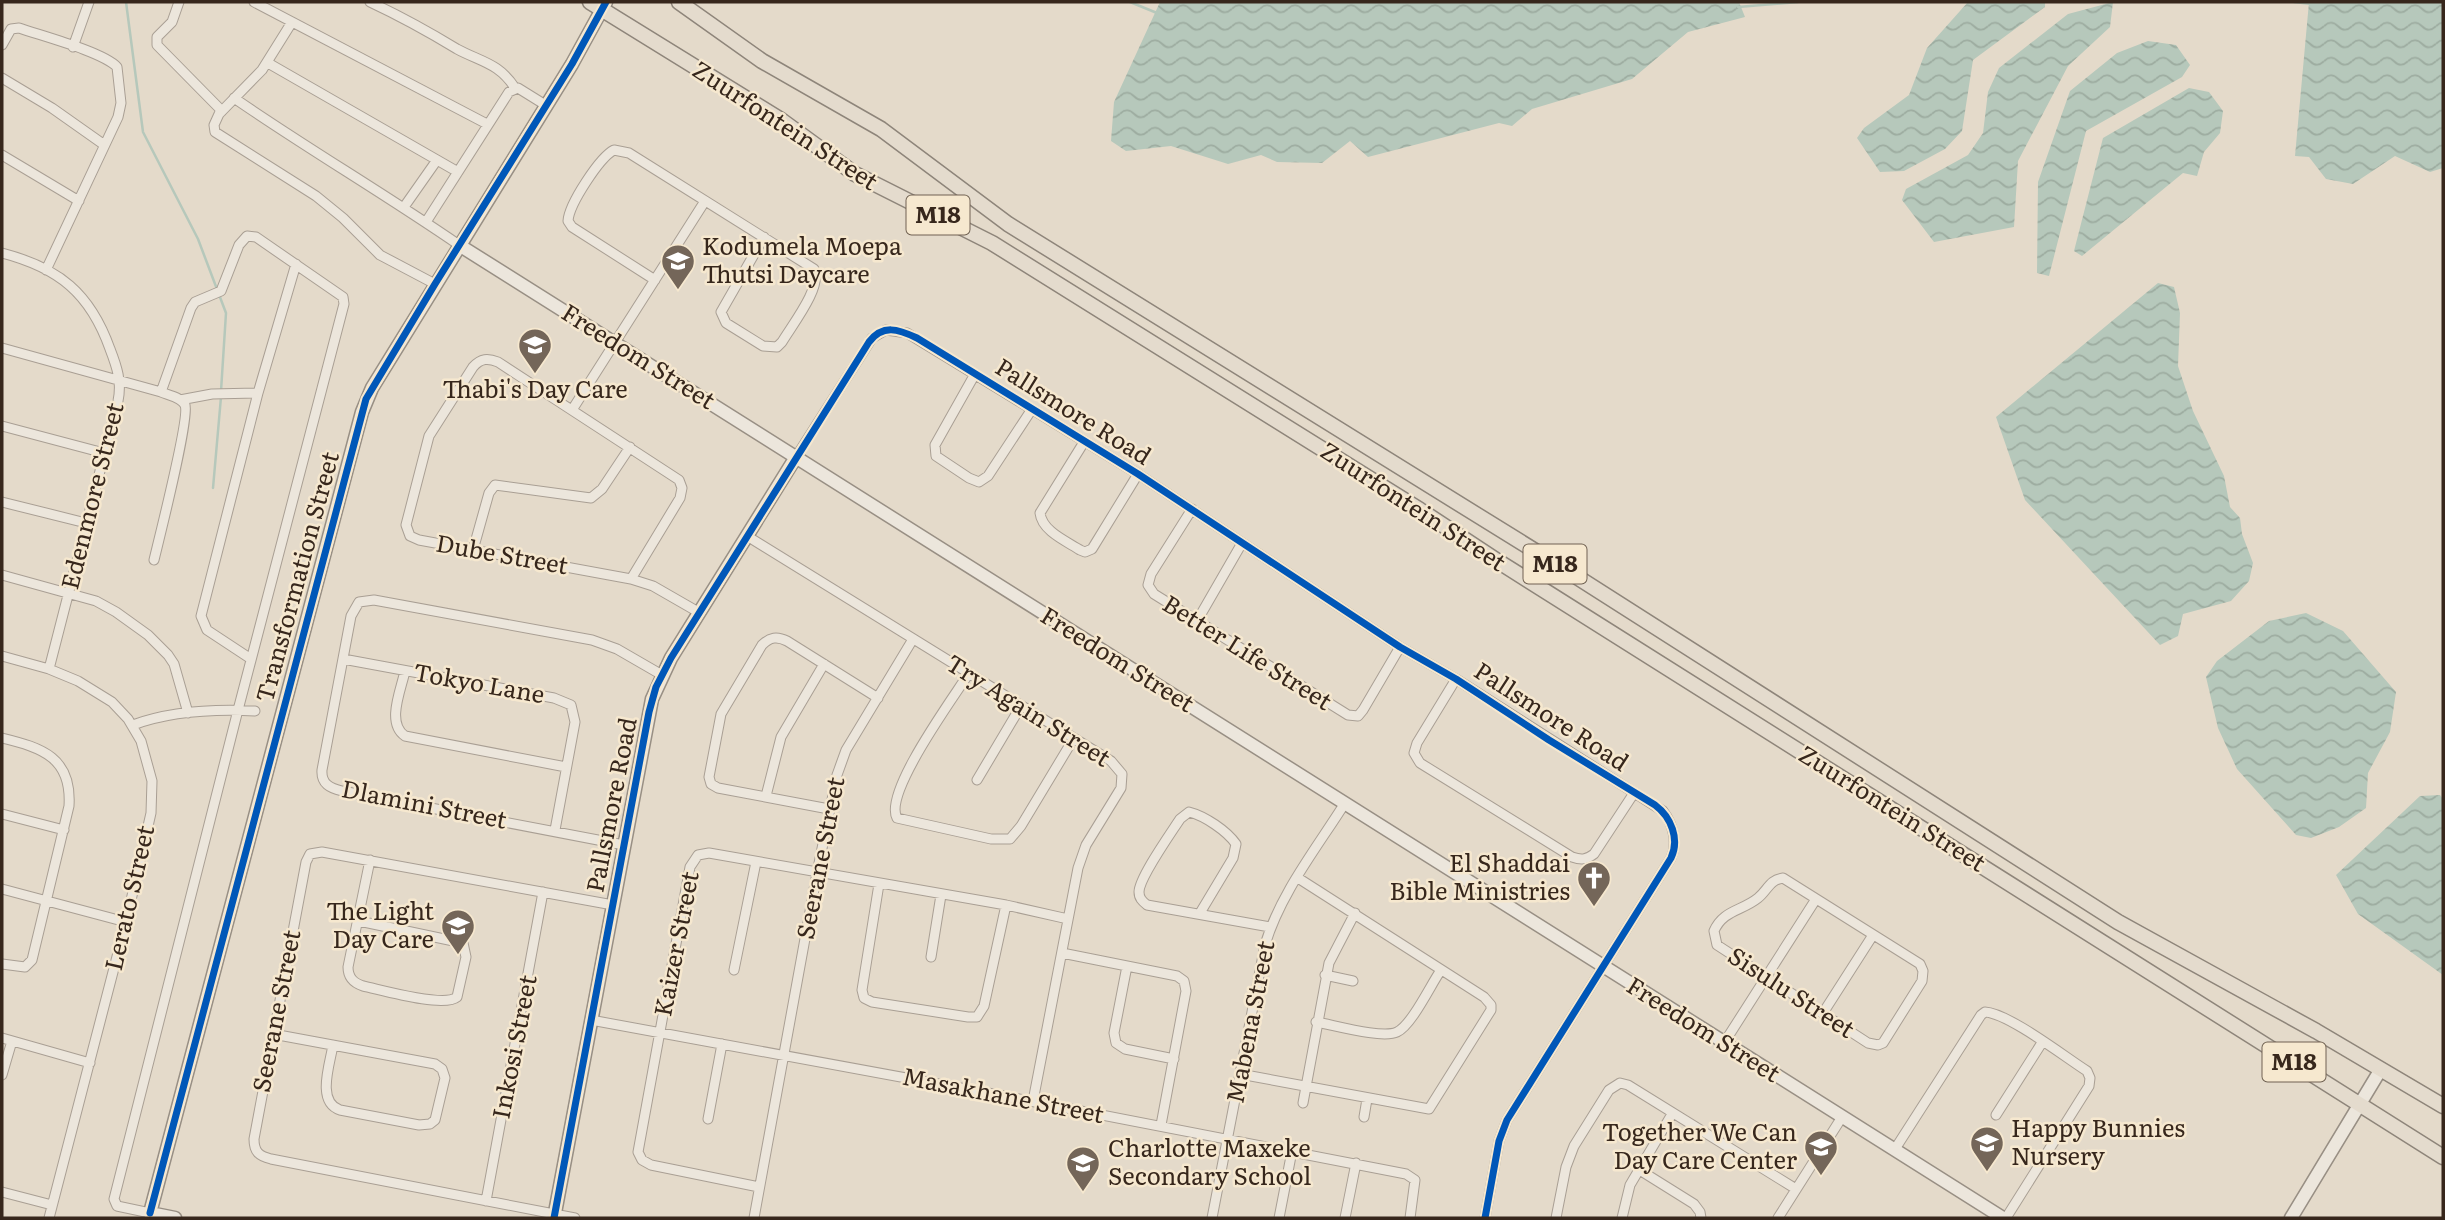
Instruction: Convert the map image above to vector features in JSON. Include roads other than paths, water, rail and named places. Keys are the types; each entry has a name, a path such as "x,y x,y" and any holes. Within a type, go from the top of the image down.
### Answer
{"main road":[{"name":"Zuurfontein Street","path":"679,2 770,66 881,129 1008,224 1577,577 2107,915 2443,1106"},
{"name":"Zuurfontein Street","path":"599,4 781,120 855,174 960,226 1016,258 1420,510 1506,567 2443,1157"}],"street":[{"path":"73,47 89,2"},
{"path":"179,2 172,22 156,37 157,45 222,111"},
{"path":"254,2 487,124"},
{"path":"370,2 492,64 515,88"},
{"name":"Transformation Street","path":"150,1213 362,412 372,388 572,64 599,4"},
{"path":"292,22 268,63 222,111 214,124 215,132 316,196 380,254 435,284"},
{"path":"2,45 9,32 16,27 73,47 117,67 120,110 46,270"},
{"path":"268,63 457,172"},
{"path":"2,78 58,112 103,144"},
{"path":"426,222 509,92 515,88 522,89 547,106"},
{"name":"Freedom Street","path":"234,98 459,245 2004,1218"},
{"path":"655,281 572,227 568,221 572,204 604,157 614,150 629,153 811,266 817,275 814,288 782,342 771,348 763,346 726,323 721,312 764,237"},
{"path":"2,155 79,201"},
{"path":"404,207 437,160"},
{"path":"631,579 680,498 681,483 672,473 572,410 705,201"},
{"path":"161,392 191,308 195,302 221,291 239,244 245,237 256,237 341,294 345,301 114,1199 122,1211 175,1218"},
{"name":"Edenmore Street","path":"2,253 46,270 76,291 92,310 104,332 120,380 118,401 49,669"},
{"path":"251,659 207,630 201,616 258,393 296,264"},
{"name":"Pallsmore Road","path":"554,1216 649,712 662,675 869,342 881,331 892,329 907,333 1138,474 1399,647 1456,679 1663,811 1671,824 1675,846 1671,858 1507,1120 1499,1141 1485,1218"},
{"path":"2,348 120,380 180,400 185,407 185,418 154,560"},
{"name":"Dube Street","path":"572,410 498,362 488,359 480,361 473,367 429,436 406,526 408,534 415,539 631,579 661,590 700,613"},
{"path":"975,374 935,445 936,456 969,478 979,482 988,476 1032,409"},
{"path":"180,400 212,394 258,393"},
{"path":"2,426 104,453"},
{"path":"1084,442 1043,507 1040,517 1047,528 1080,550 1085,552 1092,549 1138,474"},
{"path":"473,550 489,493 495,485 591,498 603,489 631,447"},
{"path":"2,502 86,523"},
{"name":"Better Life Street","path":"1192,509 1151,575 1148,585 1154,594 1352,716 1358,716 1363,710 1399,647"},
{"name":"Try Again Street","path":"747,536 1074,738 1115,765 1122,774 1123,780 1118,794 1081,856 1033,1101"},
{"path":"1197,621 1242,542"},
{"path":"2,575 106,606 158,644 174,664 188,713"},
{"name":"Dlamini Street","path":"624,845 327,786 322,770 351,616 359,602 374,600 578,637 617,649 662,675"},
{"path":"829,809 718,788 709,781 721,714 762,645 771,638 787,641 877,698"},
{"name":"Seerane Street","path":"754,1218 840,762 913,639"},
{"name":"Lerato Street","path":"2,656 49,669 78,681 102,695 121,711 133,725 146,752 153,793 126,922 48,1218"},
{"name":"Tokyo Lane","path":"343,659 567,702 574,710 575,722 555,830"},
{"path":"766,796 781,737 824,664"},
{"path":"405,671 395,719 397,729 405,736 566,767"},
{"path":"969,673 906,772 895,806 894,814 897,818 991,839 1010,839 1021,826 1074,738"},
{"path":"1456,679 1417,743 1414,753 1420,763 1580,860 1594,855 1634,793"},
{"path":"977,780 1021,706"},
{"path":"133,725 188,713 255,711"},
{"path":"2,738 44,753 59,764 65,773 70,793 64,830 30,964 21,968 2,964"},
{"name":"Mabena Street","path":"1212,1218 1270,927 1345,803"},
{"path":"1200,914 1233,859 1236,845 1218,828 1199,815 1189,812 1180,819 1141,882 1139,895 1142,901 1147,905 1270,927"},
{"path":"2,814 64,830"},
{"name":"Seerane Street","path":"575,1218 271,1159 260,1155 254,1146 254,1139 308,856 318,852 370,860 613,905"},
{"name":"Kaizer Street","path":"760,1187 650,1165 642,1160 638,1152 692,862 698,855 705,853 1006,905 1068,919"},
{"path":"359,922 463,943 467,957 457,997 452,1001 438,1001 354,982 348,972 370,860"},
{"path":"734,970 756,862"},
{"path":"1240,1074 1429,1109 1489,1014 1488,1000 1298,878"},
{"name":"Sisulu Street","path":"1783,878 1816,899 1915,960 1923,971 1922,981 1883,1043 1873,1045 1717,945 1714,931 1718,922 1727,913 1758,898 1775,879 1783,878"},
{"path":"879,884 862,990 864,998 872,1002 977,1017 984,1006 1006,905"},
{"path":"2,889 126,922"},
{"name":"Inkosi Street","path":"486,1201 544,892"},
{"path":"931,957 941,895"},
{"path":"1724,1043 1816,899"},
{"path":"1303,1103 1325,975 1333,951 1354,913"},
{"path":"1823,1013 1873,935"},
{"path":"1062,953 1177,976 1184,981 1186,991 1161,1125"},
{"path":"1127,966 1114,1033 1116,1043 1125,1049 1174,1059"},
{"path":"1317,1022 1394,1033 1406,1025 1441,970"},
{"path":"1325,975 1353,981"},
{"path":"1895,1149 1976,1020 1985,1012 1996,1014 2043,1041 2087,1071 2090,1086 2004,1218"},
{"name":"Masakhane Street","path":"591,1020 1161,1125 1406,1174 1415,1180 1410,1218"},
{"path":"272,1034 333,1045 430,1063 439,1066 444,1072 435,1120 430,1124 419,1125 331,1106 326,1098 333,1045"},
{"path":"2,1038 90,1063"},
{"path":"2,1075 12,1041"},
{"path":"1996,1115 2043,1041"},
{"path":"708,1119 722,1044"},
{"path":"2291,1218 2381,1069"},
{"path":"1556,1218 1570,1156 1609,1090 1620,1083 1628,1085 1796,1189"},
{"path":"1364,1117 1367,1098"},
{"path":"1622,1218 1638,1169 1672,1114"},
{"path":"1778,1218 1842,1117"},
{"path":"1279,1218 1292,1151"},
{"path":"1345,1218 1356,1163"},
{"path":"1638,1169 1695,1204 1701,1218"},
{"path":"2,1192 52,1205"}],"water":[{"path":"1160,2 1739,2 1745,17 1688,32 1632,79 1532,109 1512,126 1499,123 1368,157 1350,141 1322,163 1277,162 1261,155 1228,164 1171,146 1126,151 1111,141 1114,102"},
{"path":"1968,2 2045,2 2045,7 1973,60 1962,131 1945,149 1904,171 1880,172 1857,138 1864,128 1909,95 1927,48"},
{"path":"2113,2 2110,27 2068,66 2018,161 2014,227 1934,242 1902,200 1906,189 1968,155 1983,133 1988,92 1999,68 2068,14"},
{"path":"2309,2 2443,2 2443,168 2430,172 2395,156 2353,184 2326,179 2309,157 2295,156"},
{"path":"2148,41 2176,45 2190,65 2182,77 2086,131 2049,276 2037,273 2038,182 2070,91 2117,53"},
{"path":"2189,88 2209,92 2223,111 2220,133 2204,152 2197,176 2183,173 2082,256 2074,251 2103,138"},
{"path":"2158,283 2174,287 2180,313 2178,366 2193,411 2224,476 2230,507 2240,518 2242,534 2253,563 2249,581 2231,601 2183,614 2178,636 2160,645 2025,500 1996,417"},
{"path":"2306,613 2343,631 2396,692 2390,732 2368,773 2366,808 2339,827 2311,838 2296,835 2237,769 2218,728 2206,677 2217,661 2269,621"},
{"path":"2440,795 2443,799 2443,975 2358,914 2336,875 2420,796"}],"waterway":[{"path":"126,2 143,132 198,239 226,313 221,391"},
{"path":"1130,2 1157,13"},
{"path":"1738,7 1798,2"},
{"path":"2294,2 2311,4"},
{"path":"213,488 221,397"}],"place":[{"name":"Kodumela Moepa Thutsi Daycare","path":"678,291"},
{"name":"Thabi's Day Care","path":"535,375"},
{"name":"El Shaddai Bible Ministries","path":"1594,908"},
{"name":"The Light Day Care","path":"458,956"},
{"name":"Happy Bunnies Nursery","path":"1987,1173"},
{"name":"Together We Can Day Care Center","path":"1821,1177"},
{"name":"Charlotte Maxeke Secondary School","path":"1083,1193"}]}
